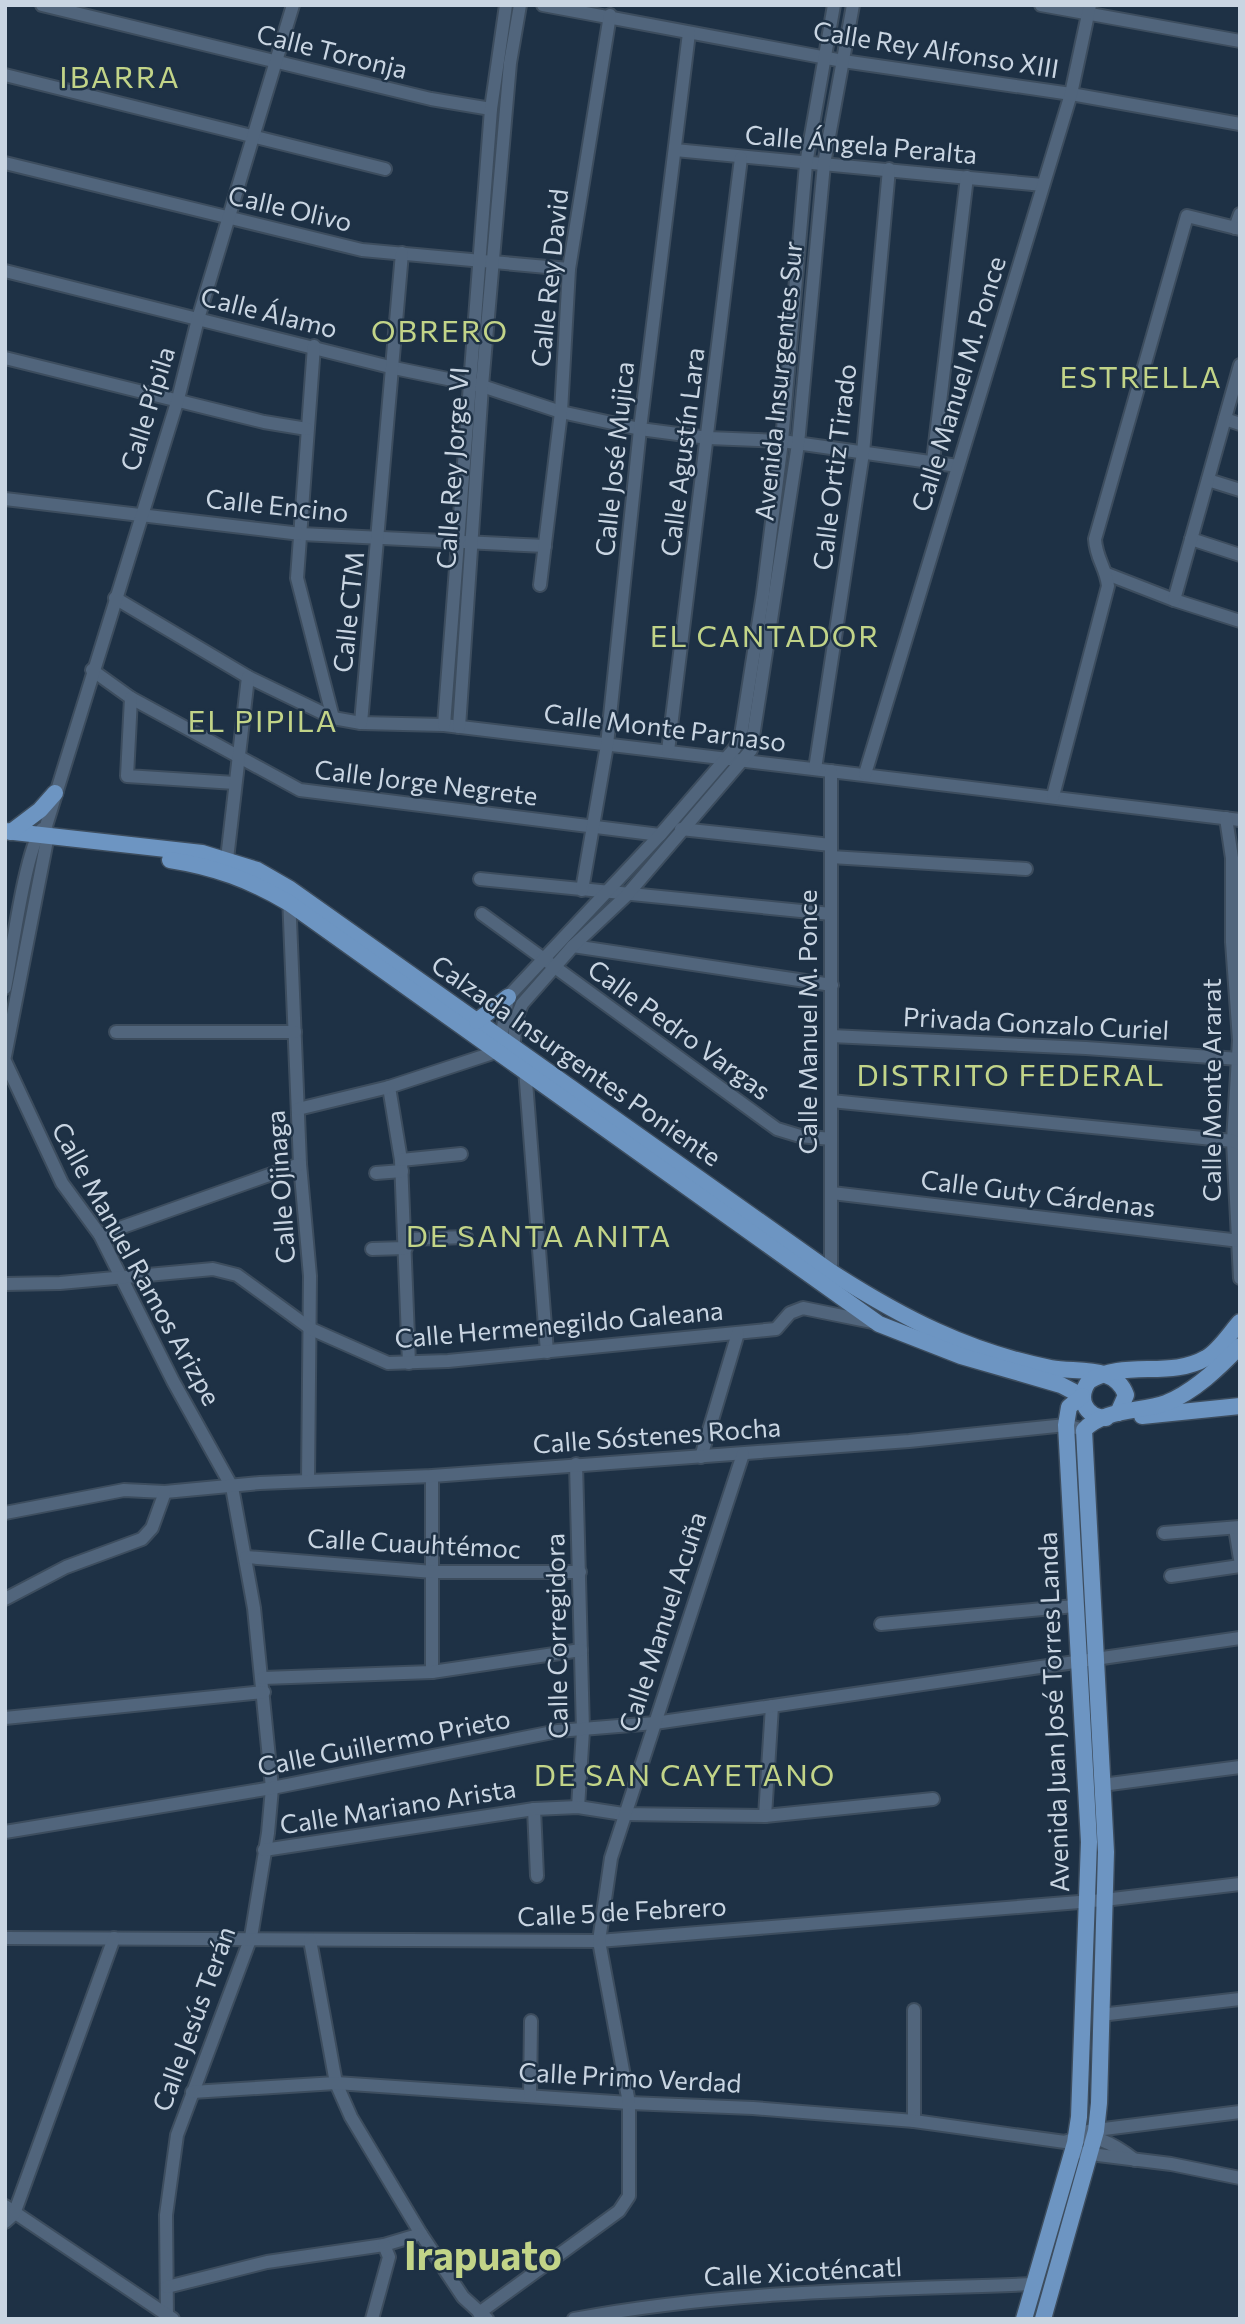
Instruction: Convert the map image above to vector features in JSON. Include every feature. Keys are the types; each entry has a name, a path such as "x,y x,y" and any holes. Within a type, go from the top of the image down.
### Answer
{"main road":[{"path":"7,835 40,810 55,793"},
{"name":"Calzada Insurgentes Poniente","path":"7,835 226,859 257,870 289,896 510,1053 879,1324 952,1346 1060,1385 1082,1396"},
{"name":"Calzada Insurgentes Poniente","path":"152,853 209,866 289,896 477,1021 510,1053 831,1272 952,1346 1051,1368 1104,1375"},
{"path":"477,1021 508,998"},
{"path":"1066,1425 1069,1407 1082,1396 1088,1381 1126,1369 1188,1366 1211,1354 1240,1322"},
{"path":"1084,1430 1097,1420 1166,1403 1179,1396 1213,1371 1240,1346"},
{"path":"1104,1375 1115,1377 1126,1395 1113,1416"},
{"path":"1082,1396 1090,1413 1113,1416 1177,1414 1240,1406"},
{"name":"Avenida Juan José Torres Landa","path":"1043,2319 1076,2143 1089,1842 1066,1425"},
{"name":"Avenida Juan José Torres Landa","path":"1024,2319 1076,2143 1096,2134 1106,1852 1084,1430"}],"street":[{"name":"Calle Toronja","path":"42,5 431,99 491,110"},
{"name":"Calle Pípila","path":"5,988 42,837 140,514 178,399 198,319 293,5"},
{"name":"Calle Rey Jorge VI","path":"487,260 491,110 506,5"},
{"name":"Calle Rey Jorge VI","path":"458,727 464,542 475,384 510,63 520,5"},
{"name":"Calle Rey Alfonso XIII","path":"542,5 610,15 689,33 824,55 843,61 1071,94 1240,124"},
{"path":"510,1053 516,1019 522,1004 549,964 605,893 660,835 727,757 741,735 764,594 782,441 806,164 834,5"},
{"name":"Avenida Insurgentes Sur","path":"744,760 755,737 798,444 824,164 853,5"},
{"path":"1041,5 1089,9 1240,41"},
{"name":"Calle Manuel M. Ponce","path":"865,774 1071,94 1089,9"},
{"name":"Calle Rey David","path":"540,585 561,412 569,269 610,15"},
{"name":"Calle José Mujica","path":"582,890 607,745 640,429 689,33"},
{"path":"5,75 385,169"},
{"name":"Calle Ángela Peralta","path":"675,150 1043,185"},
{"name":"Calle Agustín Lara","path":"668,751 741,158"},
{"name":"Calle Olivo","path":"5,163 362,250 569,269"},
{"name":"Calle Ortiz Tirado","path":"815,769 863,453 889,169"},
{"path":"933,461 967,177"},
{"path":"1053,796 1108,586 1107,574 1096,556 1096,538 1187,216 1238,228 1240,214"},
{"name":"Calle CTM","path":"361,723 394,369 402,253"},
{"name":"Calle Álamo","path":"5,271 314,346 394,369 475,384 561,412 640,429 708,438 782,441 958,466"},
{"path":"314,346 297,578 333,718"},
{"path":"5,358 264,422 307,429"},
{"path":"1174,600 1240,365"},
{"path":"1224,419 1240,424"},
{"path":"1208,480 1240,490"},
{"name":"Calle Encino","path":"5,499 301,534 545,546"},
{"path":"1191,539 1240,555"},
{"name":"Calle Rey Jorge VI","path":"444,725 464,542"},
{"path":"1107,574 1174,600 1240,621"},
{"name":"Calle Monte Parnaso","path":"115,598 248,677 333,718 361,723 444,725 1240,820"},
{"name":"Calle Jorge Negrete","path":"92,670 131,698 300,790 660,835"},
{"path":"226,859 248,677"},
{"path":"131,698 127,776 235,783"},
{"path":"547,1352 510,1053 508,998 573,946 626,895 744,760"},
{"name":"Calle Manuel M. Ponce","path":"831,771 831,1272"},
{"name":"Calle Monte Ararat","path":"1226,818 1236,861 1240,1039 1236,1142 1240,1278"},
{"path":"681,829 831,851 1026,869"},
{"name":"Calle Pípila","path":"5,1059 42,837"},
{"path":"481,879 831,914"},
{"name":"Calle Ojinaga","path":"289,896 300,1164 310,1276 308,1481"},
{"name":"Calle Pedro Vargas","path":"482,914 777,1129 800,1136 831,1139"},
{"path":"573,946 832,985"},
{"path":"116,1032 295,1032"},
{"name":"Privada Gonzalo Curiel","path":"831,1035 1239,1059"},
{"path":"298,1109 390,1087 510,1053"},
{"name":"Calle Manuel Ramos Arizpe","path":"5,1059 61,1183 100,1235 124,1277 173,1381 232,1486"},
{"path":"390,1087 401,1166 409,1363"},
{"path":"831,1101 1236,1142"},
{"path":"376,1173 461,1154"},
{"path":"100,1235 300,1164"},
{"name":"Calle Guty Cárdenas","path":"832,1193 1238,1240"},
{"path":"372,1249 466,1237"},
{"name":"Calle Hermenegildo Galeana","path":"5,1284 213,1269 237,1275 311,1329 388,1363 547,1352 779,1328 790,1313 803,1308 879,1324"},
{"path":"701,1457 738,1333"},
{"name":"Calle Sóstenes Rocha","path":"5,1513 124,1490 165,1492 308,1481 432,1476 743,1454 1066,1425 1084,1430"},
{"name":"Calle Manuel Acuña","path":"483,2316 619,2211 629,2196 629,2103 599,1941 611,1858 623,1814 743,1454"},
{"name":"Calle Corregidora","path":"576,1464 583,1731 578,1807"},
{"path":"432,1476 432,1672"},
{"name":"Calle Jesús Terán","path":"170,2318 166,2215 177,2135 251,1937 272,1788 263,1685 246,1558 232,1486"},
{"path":"5,1599 66,1567 142,1539 152,1528 165,1492"},
{"path":"1164,1533 1237,1528 1240,1559"},
{"name":"Calle Cuauhtémoc","path":"246,1558 433,1572 580,1572"},
{"path":"1171,1576 1240,1566"},
{"path":"881,1624 1076,1606"},
{"name":"Calle Guillermo Prieto","path":"5,1832 272,1788 558,1731 655,1723 1240,1638"},
{"path":"5,1718 263,1685 432,1672 581,1650"},
{"path":"765,1815 772,1706"},
{"path":"1101,1785 1240,1767"},
{"name":"Calle Mariano Arista","path":"264,1850 534,1809 578,1807 623,1814 765,1815 933,1799"},
{"path":"534,1809 537,1876"},
{"name":"Calle 5 de Febrero","path":"5,1938 251,1937 310,1940 599,1941 1104,1900 1240,1884"},
{"path":"114,1938 8,2214 170,2318"},
{"path":"310,1940 335,2083 351,2117 421,2234 463,2297 483,2316"},
{"path":"1100,2015 1240,1999"},
{"path":"914,2010 914,2121"},
{"path":"530,2096 531,2021"},
{"name":"Calle Primo Verdad","path":"192,2092 335,2083 629,2103 753,2108 914,2121 1076,2143"},
{"path":"1076,2143 1096,2134 1240,2112"},
{"path":"1096,2134 1135,2160"},
{"path":"1076,2143 1135,2160 1240,2178"},
{"path":"167,2287 267,2262 384,2245 421,2234"},
{"path":"372,2319 389,2258 384,2245"},
{"name":"Calle Xicoténcatl","path":"574,2319 643,2305 799,2293 1035,2284"}],"district":[{"name":"IBARRA","path":"120,78"},
{"name":"OBRERO","path":"440,332"},
{"name":"ESTRELLA","path":"1141,378"},
{"name":"EL CANTADOR","path":"765,637"},
{"name":"EL PIPILA","path":"263,722"},
{"name":"DISTRITO FEDERAL","path":"1011,1076"},
{"name":"DE SANTA ANITA","path":"539,1237"},
{"name":"DE SAN CAYETANO","path":"685,1776"},
{"name":"Irapuato","path":"483,2256"}]}
